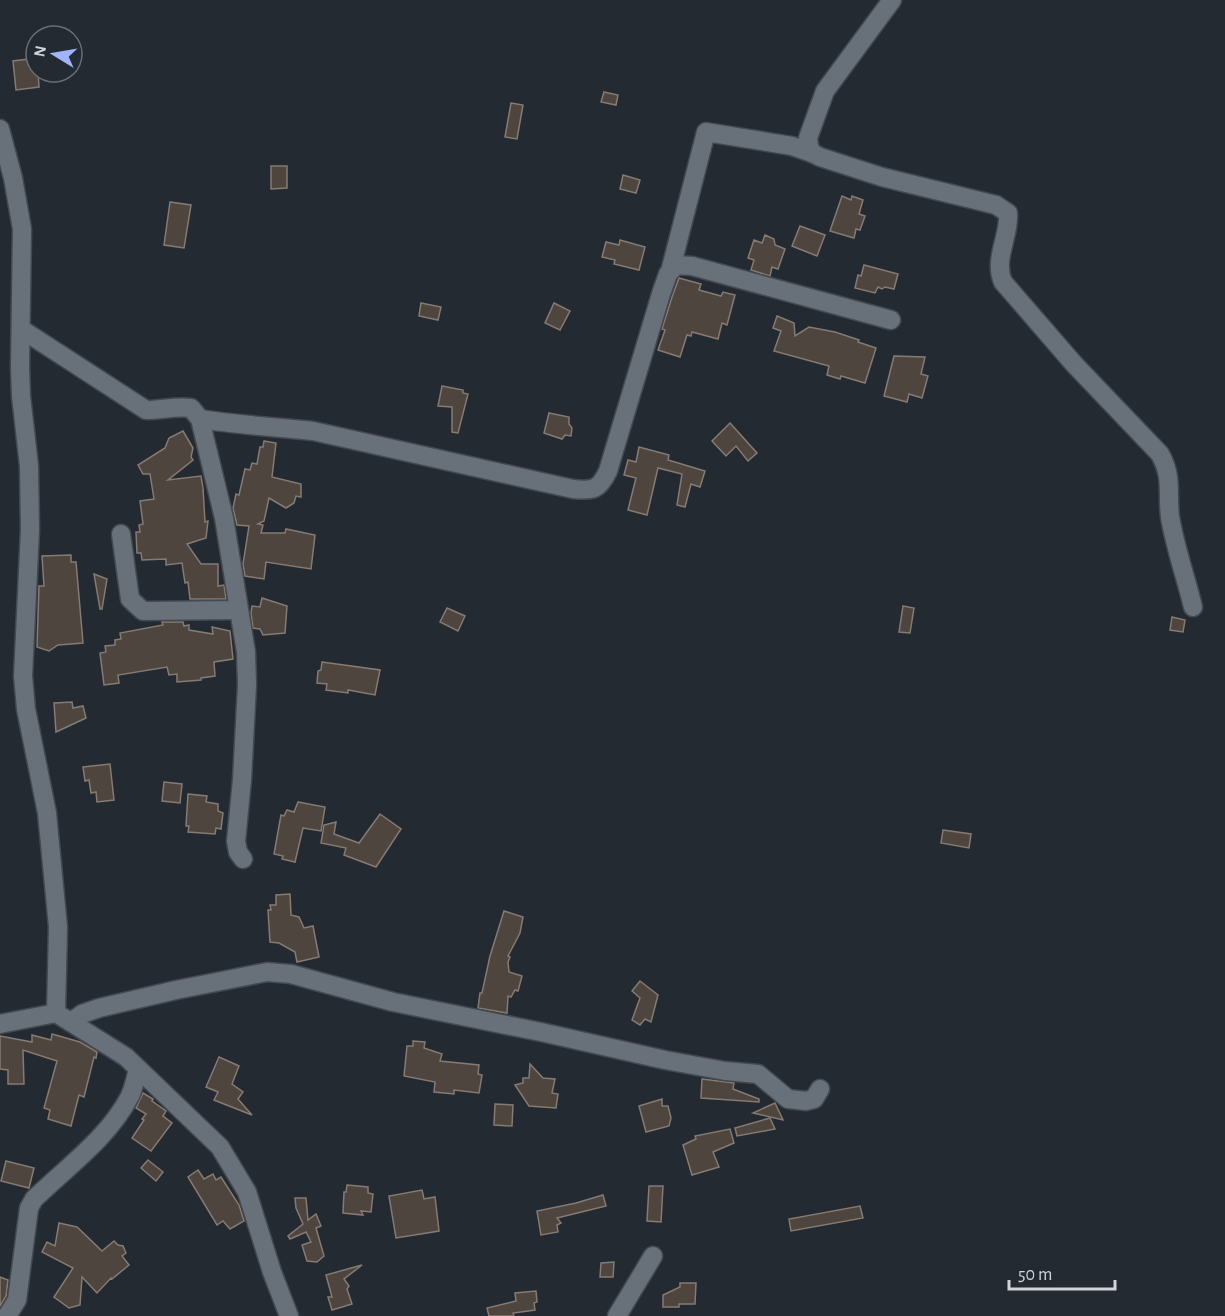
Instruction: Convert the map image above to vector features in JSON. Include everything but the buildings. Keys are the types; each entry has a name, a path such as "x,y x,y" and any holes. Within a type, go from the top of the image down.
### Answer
{"street":[{"path":"812,153 808,146 808,138 825,91 892,0"},
{"path":"0,129 13,177 21,229 21,396 29,466 30,530 23,676 26,709 47,813 58,927 63,1018"},
{"path":"200,419 245,426 275,426 313,431 573,489 596,488 604,480 608,471 661,294 671,268 706,132 792,146 882,177 996,205 1008,213 999,266 1003,282 1074,364 1160,454 1166,465 1170,478 1170,516 1193,608"},
{"path":"671,268 682,264 692,266 891,320"},
{"path":"21,329 146,410 160,410 175,406 191,408 200,419 224,518 246,652 247,685 242,780 236,841 238,852 243,859"},
{"path":"121,534 130,598 143,611 239,609"},
{"path":"0,1024 63,1018 176,990 277,972 393,1002 665,1060 725,1071 758,1074 788,1099 806,1101 814,1099 820,1089"},
{"path":"63,1018 126,1057 220,1147 232,1163 247,1192 272,1272 289,1316"},
{"path":"7,1316 17,1300 29,1208 34,1199 98,1138 122,1110 131,1093 138,1069"},
{"path":"618,1316 653,1256"}]}
